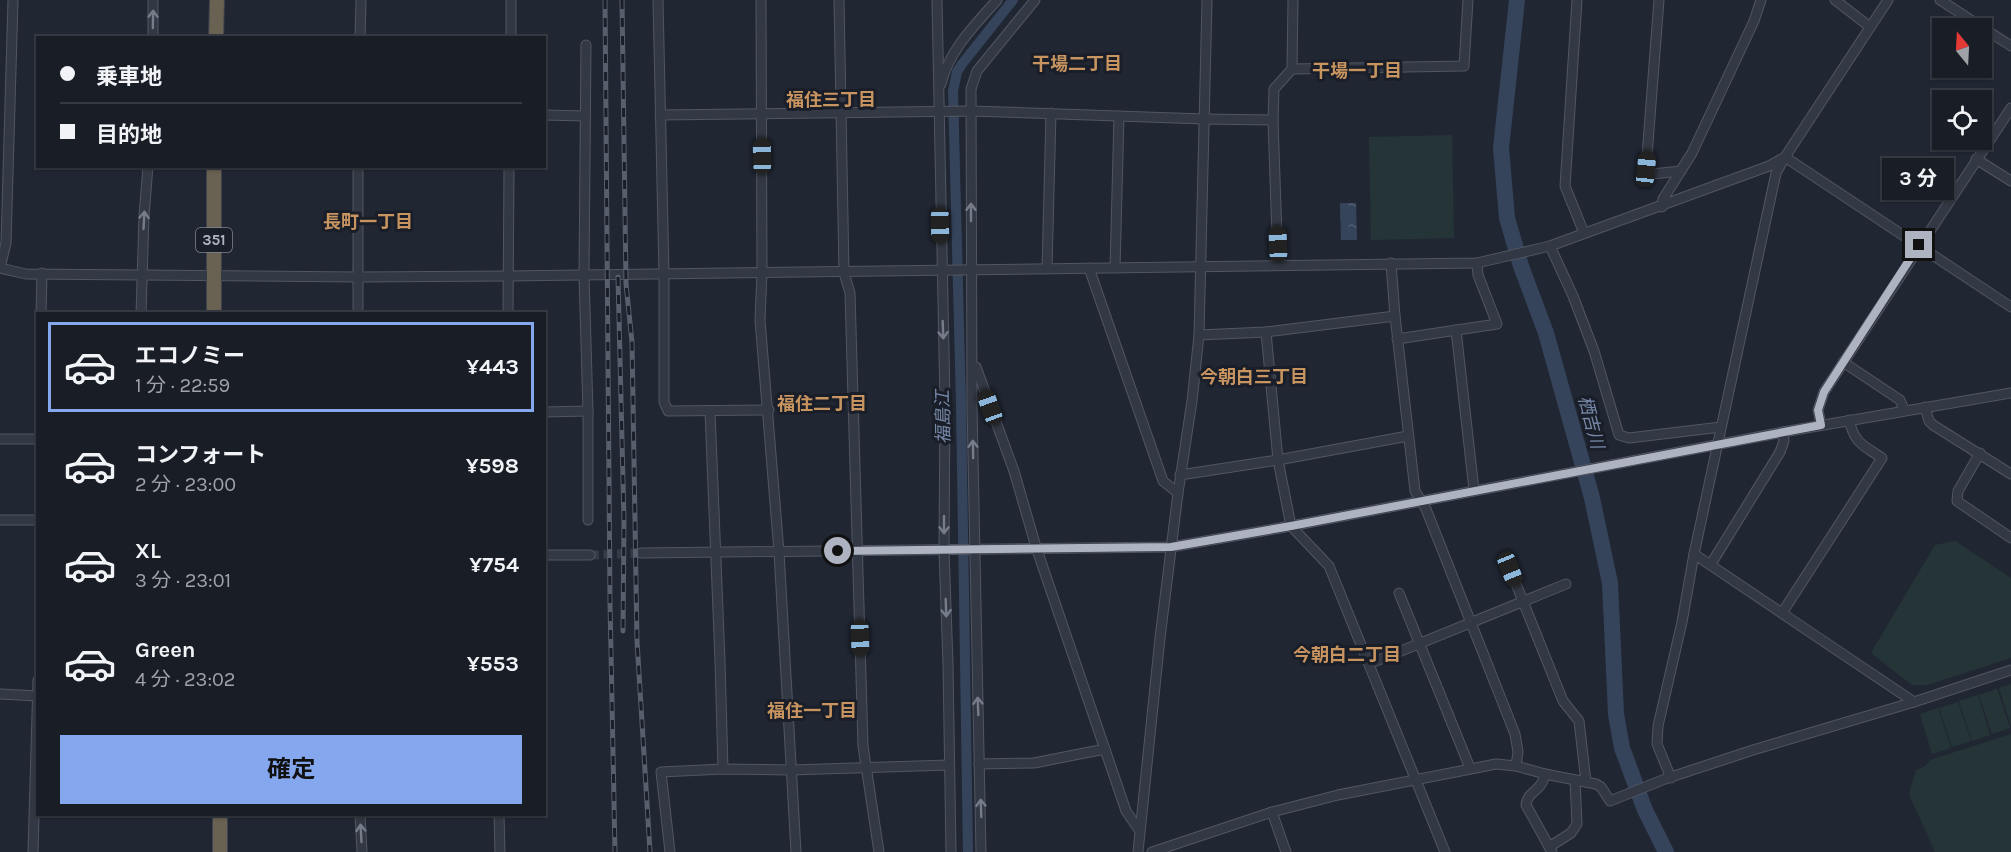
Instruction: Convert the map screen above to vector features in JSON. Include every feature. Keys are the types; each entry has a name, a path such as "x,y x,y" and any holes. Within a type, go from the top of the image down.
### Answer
{"highway":[{"path":"216,36 217,0"},
{"name":"351","path":"214,168 214,312"},
{"path":"220,816 220,852"}],"street":[{"path":"14,0 6,243 0,268 26,274 508,276 627,273 844,273 1481,262 1547,247 1662,207 1769,166 1785,157"},
{"path":"153,0 153,36"},
{"path":"360,36 361,0"},
{"path":"511,36 512,0"},
{"path":"658,0 664,274 664,402 668,411 769,410"},
{"path":"761,0 762,272 760,320 779,552 796,852"},
{"path":"839,0 844,273 850,293 863,746 879,852"},
{"path":"937,0 938,98 942,111 951,852"},
{"path":"938,98 944,74 956,49 997,0"},
{"path":"981,852 972,549 972,356 968,270 967,111 977,71 1035,0"},
{"path":"1138,852 1171,547 1199,335 1207,0"},
{"path":"1278,265 1274,89 1292,69 1293,0"},
{"path":"1292,69 1464,66 1468,0"},
{"path":"1577,0 1565,186 1584,233"},
{"path":"1659,0 1646,169 1652,174 1681,171"},
{"path":"1662,207 1663,199 1692,153 1754,21 1761,0"},
{"path":"1835,0 1870,27"},
{"path":"1668,778 1657,744 1658,726 1776,174 1888,0"},
{"path":"1940,0 2011,46"},
{"path":"586,45 584,275 588,520"},
{"path":"660,115 967,111 1273,120"},
{"path":"1047,269 1051,113"},
{"path":"1821,425 1818,410 1824,392 1919,245 2009,114"},
{"path":"546,115 585,116"},
{"path":"1115,268 1119,116"},
{"path":"1785,157 2011,307"},
{"path":"1977,159 2011,181"},
{"path":"141,312 148,168"},
{"path":"358,168 358,312"},
{"path":"508,312 509,168"},
{"path":"1547,247 1573,296 1594,351 1619,435 1629,438 1721,427"},
{"path":"1397,339 1497,324 1478,274 1481,262"},
{"path":"1391,263 1397,339 1415,491 1515,734 1518,752 1516,766"},
{"path":"1089,268 1163,481 1178,493"},
{"path":"41,312 42,273"},
{"path":"1199,335 1266,332 1395,316"},
{"path":"1456,330 1474,490"},
{"path":"1266,332 1278,460 1291,526 1329,566 1445,852"},
{"path":"972,356 1014,471 1036,547 1126,811 1139,830"},
{"path":"1844,362 1900,400 1904,410"},
{"path":"641,554 1171,547 1782,432 2011,393"},
{"path":"1925,407 1929,421 1934,425 2011,474"},
{"path":"546,412 588,411"},
{"path":"710,411 723,769"},
{"path":"1782,613 1882,458 1857,440 1853,435 1849,420"},
{"path":"1711,564 1780,452 1784,441 1782,432"},
{"path":"1180,475 1408,436"},
{"path":"0,438 36,438"},
{"path":"1980,453 1958,491 1957,501 2011,538"},
{"path":"0,520 36,520"},
{"path":"1694,554 1914,702"},
{"path":"546,555 590,555"},
{"path":"1510,569 1563,701 1579,721 1586,782"},
{"path":"1369,664 1566,584"},
{"path":"1399,592 1470,768"},
{"path":"1152,852 1272,812 1496,764 1516,766 1586,782 1601,787 1610,801 1668,778 1753,750 1914,702 2011,670"},
{"path":"0,694 36,696"},
{"path":"33,852 36,723"},
{"path":"979,764 1034,763 1105,749"},
{"path":"670,852 661,772 950,765"},
{"path":"1545,774 1542,785 1525,800 1550,849 1575,830 1577,824 1575,780"},
{"path":"1272,812 1286,852"},
{"path":"360,816 362,852"},
{"path":"500,816 500,852"}],"shaded area":[{"path":"1452,135 1454,238 1371,240 1369,137"},
{"path":"1955,541 2011,578 2011,658 1927,685 1912,685 1871,653 1935,545"},
{"path":"2011,684 2011,726 1999,688"},
{"path":"1997,689 2010,728 1992,734 1979,695"},
{"path":"1978,695 1990,735 1972,741 1959,701"},
{"path":"1958,702 1971,741 1952,747 1939,708"},
{"path":"1938,708 1951,748 1932,754 1920,714"},
{"path":"2011,734 2011,852 1935,852 1909,794 1916,770 1926,766 1930,760"}],"water":[{"path":"1340,203 1356,203 1357,240 1341,240"}],"waterway":[{"name":"福島江","path":"968,852 961,404 953,91 957,72 962,64 1013,0"},
{"name":"栖吉川","path":"1517,0 1501,148 1507,218 1521,266 1546,333 1592,498 1610,583 1616,714 1622,748 1645,810 1666,852"}],"tunnel":[{"path":"590,555 641,553"}],"railway":[{"path":"605,0 610,602 615,852"},
{"path":"622,0 626,284 632,342 637,641 650,852"},
{"path":"618,277 624,521 623,631"}],"district":[{"name":"干場二丁目","path":"1077,64"},
{"name":"干場一丁目","path":"1357,71"},
{"name":"福住三丁目","path":"831,100"},
{"name":"長町一丁目","path":"368,222"},
{"name":"今朝白三丁目","path":"1254,377"},
{"name":"福住二丁目","path":"822,404"},
{"name":"今朝白二丁目","path":"1347,655"},
{"name":"福住一丁目","path":"812,711"}],"route":[{"path":"838,551 1171,547 1821,425 1818,410 1824,392 1919,245"}]}
